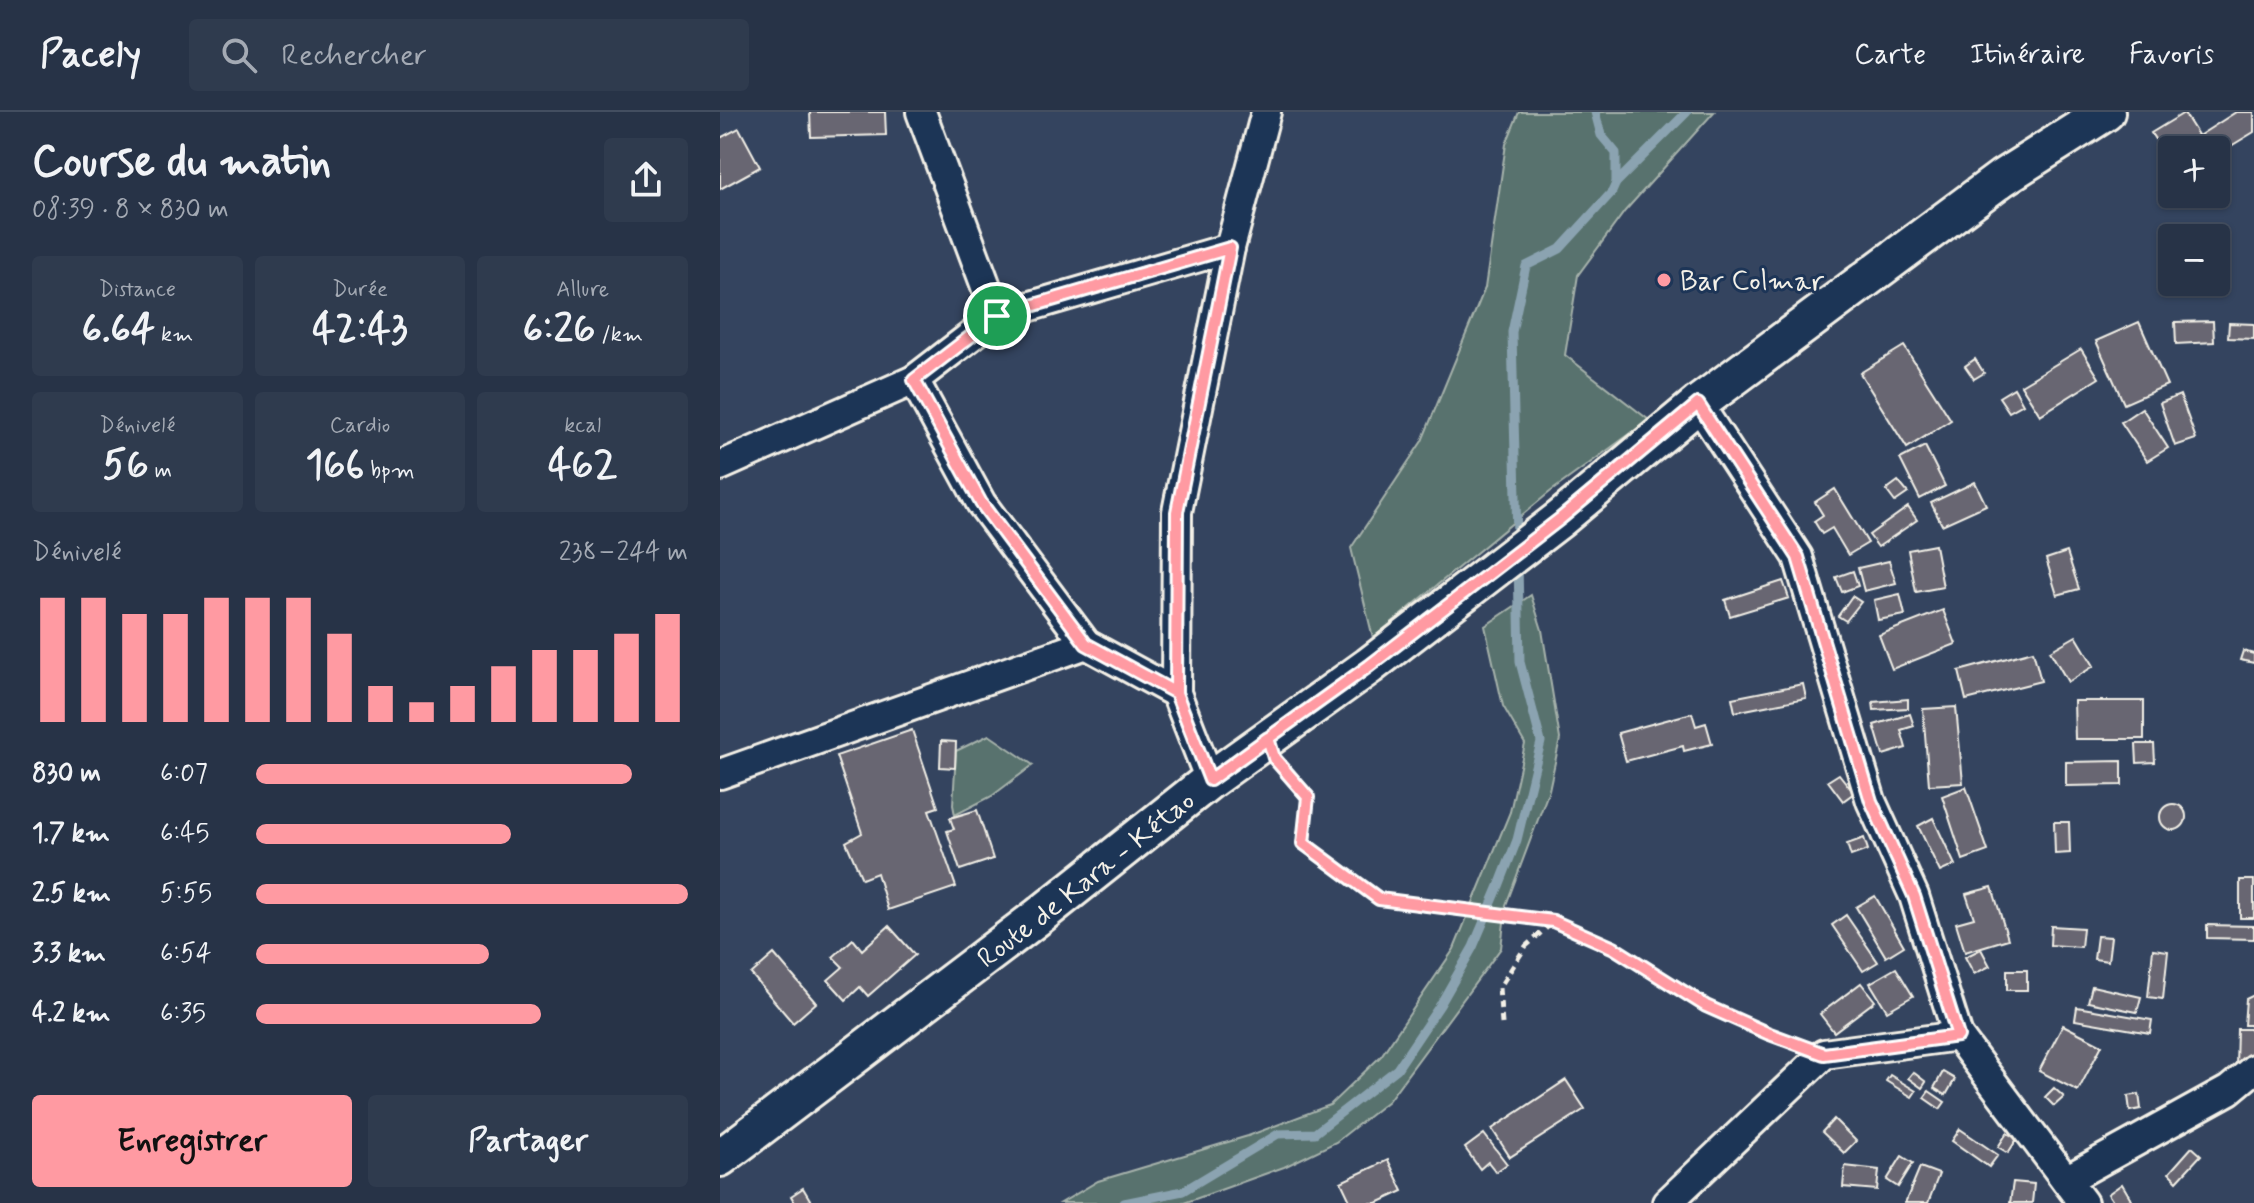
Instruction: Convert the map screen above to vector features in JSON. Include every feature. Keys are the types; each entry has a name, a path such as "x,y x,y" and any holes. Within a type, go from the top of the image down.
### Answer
{"main road":[{"name":"Route de Kara - Kétao","path":"720,1158 1039,916 1210,780 1369,666 1560,519 1698,404 2002,178 2106,112"}],"street":[{"path":"921,112 997,316"},
{"path":"1210,780 1176,693 1177,512 1230,248 1266,112"},
{"path":"720,466 914,380 997,316 1230,248"},
{"path":"914,380 981,503 1086,644 1176,693"},
{"path":"1698,404 1798,557 1871,801 1914,896 1958,1036 2083,1203"},
{"path":"720,774 1086,644"},
{"path":"1667,1203 1824,1054 1958,1036"},
{"path":"2066,1180 2229,1090 2254,1069"}],"path":[{"path":"1268,738 1274,758 1308,797 1303,843 1379,899 1553,921 1614,948 1706,1006 1824,1054"},
{"path":"1502,1024 1499,988 1526,946 1553,921"}],"green space":[{"path":"1519,112 1714,112 1625,211 1578,275 1565,355 1649,420 1550,492 1373,638 1351,548 1422,441 1485,288 1506,144"},
{"path":"1531,595 1542,630 1560,739 1549,790 1506,905 1501,948 1388,1101 1336,1142 1284,1167 1184,1203 1061,1203 1098,1181 1248,1136 1330,1105 1381,1056 1454,949 1510,812 1525,744 1503,706 1485,626"},
{"path":"989,735 1033,765 992,796 955,815 956,751"}],"building":[{"path":"810,112 885,112 886,135 811,137"},
{"path":"2236,112 2254,112 2254,132 2230,147 2230,136 2200,135"},
{"path":"2184,113 2198,135 2158,136 2158,144 2151,133"},
{"path":"739,128 760,167 720,189 720,138"},
{"path":"2213,321 2214,342 2176,344 2175,322"},
{"path":"2139,322 2167,385 2124,404 2096,341"},
{"path":"2229,323 2254,324 2254,339 2228,338"},
{"path":"1904,346 1951,420 1907,448 1860,373"},
{"path":"2081,349 2099,378 2040,415 2021,385"},
{"path":"1975,359 1984,373 1974,379 1965,366"},
{"path":"2014,388 2023,404 2009,412 1999,397"},
{"path":"2180,395 2196,439 2175,446 2160,403"},
{"path":"2142,408 2168,448 2147,461 2121,422"},
{"path":"1925,446 1945,486 1920,499 1900,459"},
{"path":"1898,481 1908,493 1895,502 1886,490"},
{"path":"1975,482 1986,505 1942,525 1931,503"},
{"path":"1835,489 1868,543 1848,555 1832,528 1822,534 1814,521 1823,515 1815,502"},
{"path":"1908,507 1917,520 1878,547 1869,535"},
{"path":"1935,545 1943,587 1916,592 1908,550"},
{"path":"2067,552 2079,589 2057,595 2046,559"},
{"path":"1889,561 1896,583 1864,591 1858,568"},
{"path":"1853,571 1858,586 1842,592 1836,577"},
{"path":"1783,581 1789,598 1730,616 1725,600"},
{"path":"1900,594 1905,615 1878,620 1874,600"},
{"path":"1852,596 1861,602 1846,621 1838,616"},
{"path":"1943,610 1956,644 1892,669 1879,635"},
{"path":"2076,636 2094,666 2068,682 2050,651"},
{"path":"2033,651 2041,681 1966,700 1959,671"},
{"path":"2243,651 2254,654 2254,663 2240,660"},
{"path":"1803,684 1806,698 1735,712 1732,698"},
{"path":"1908,699 1908,708 1874,710 1873,702"},
{"path":"2074,701 2144,701 2144,739 2075,739"},
{"path":"1956,707 1963,783 1929,785 1923,709"},
{"path":"1692,713 1696,726 1706,723 1712,744 1684,751 1683,746 1626,761 1618,733"},
{"path":"1910,714 1914,726 1901,730 1906,748 1883,755 1874,725"},
{"path":"912,730 938,807 929,810 956,887 888,910 877,873 862,879 846,842 862,833 836,756"},
{"path":"941,741 956,742 955,768 940,767"},
{"path":"2136,744 2154,744 2155,762 2137,763"},
{"path":"2122,761 2122,785 2066,786 2066,762"},
{"path":"1839,774 1854,793 1843,801 1828,781"},
{"path":"1966,787 1988,851 1963,860 1942,796"},
{"path":"2173,804 2182,808 2186,817 2182,826 2173,830 2164,826 2160,817 2164,808"},
{"path":"977,810 993,859 960,870 947,831 954,829 950,818"},
{"path":"1933,818 1955,865 1940,872 1918,826"},
{"path":"2054,822 2069,822 2070,853 2055,854"},
{"path":"1864,838 1868,850 1851,856 1847,844"},
{"path":"2240,880 2254,880 2254,918 2240,918"},
{"path":"1992,887 2008,939 1965,952 1956,923 1974,918 1966,894"},
{"path":"1875,896 1904,946 1886,957 1856,907"},
{"path":"1846,915 1878,962 1863,971 1832,925"},
{"path":"2207,925 2254,926 2254,939 2207,938"},
{"path":"889,926 915,955 868,996 860,987 846,1000 828,980 843,967 833,957 853,939 862,950"},
{"path":"2051,926 2083,928 2081,947 2050,945"},
{"path":"2097,936 2111,937 2108,961 2094,959"},
{"path":"1981,949 1990,966 1974,974 1965,957"},
{"path":"2153,949 2168,951 2163,999 2148,997"},
{"path":"774,954 816,1003 793,1023 751,974"},
{"path":"1896,968 1913,996 1887,1011 1870,983"},
{"path":"2007,970 2027,970 2027,990 2007,990"},
{"path":"1861,983 1875,1001 1834,1032 1820,1014"},
{"path":"2092,986 2141,997 2137,1012 2088,1002"},
{"path":"2254,995 2254,1025 2244,1025 2246,999"},
{"path":"2077,1007 2152,1020 2150,1033 2075,1020"},
{"path":"2063,1025 2102,1045 2078,1091 2039,1071"},
{"path":"2237,1029 2254,1029 2254,1054 2236,1067"},
{"path":"1913,1072 1926,1082 1922,1088 1908,1078"},
{"path":"1943,1072 1955,1079 1946,1095 1934,1088"},
{"path":"1890,1075 1916,1091 1912,1097 1886,1081"},
{"path":"1566,1080 1585,1109 1510,1157 1492,1129"},
{"path":"2054,1088 2064,1097 2054,1106 2045,1097"},
{"path":"1929,1091 1945,1102 1940,1109 1924,1098"},
{"path":"2139,1094 2141,1109 2130,1111 2128,1096"},
{"path":"1834,1119 1856,1141 1844,1153 1822,1132"},
{"path":"1960,1129 1998,1155 1989,1167 1952,1141"},
{"path":"2007,1133 2017,1139 2008,1153 1998,1147"},
{"path":"1484,1134 1507,1164 1496,1172 1488,1162 1480,1169 1465,1148"},
{"path":"2192,1147 2201,1155 2177,1181 2169,1173"},
{"path":"1902,1156 1913,1163 1898,1187 1887,1180"},
{"path":"1388,1160 1403,1191 1377,1203 1351,1203 1341,1182"},
{"path":"1845,1166 1879,1170 1877,1190 1843,1187"},
{"path":"1920,1167 1939,1174 1928,1203 1905,1203"},
{"path":"2013,1182 2034,1184 2032,1203 2010,1203"},
{"path":"2122,1184 2131,1199 2125,1203 2114,1203 2108,1194"},
{"path":"803,1188 812,1203 795,1203 791,1196"}],"waterway":[{"path":"1595,112 1601,135 1616,153 1616,183"},
{"path":"1517,539 1512,332 1526,266 1560,249 1612,192 1616,183 1687,112"},
{"path":"1124,1203 1183,1191 1278,1134 1315,1133 1397,1069 1440,1005 1473,947 1517,840 1541,742 1520,662 1518,562"}],"place":[{"name":"Bar Colmar","path":"1664,280"}],"route":[{"path":"997,316 914,380 981,503 1086,644 1176,693 1210,780 1268,738 1274,758 1308,797 1303,843 1379,899 1553,921 1614,948 1706,1006 1824,1054 1958,1036 1914,896 1871,801 1798,557 1698,404 1560,519 1369,666 1210,780 1176,693 1177,512 1230,248 997,316"}]}
